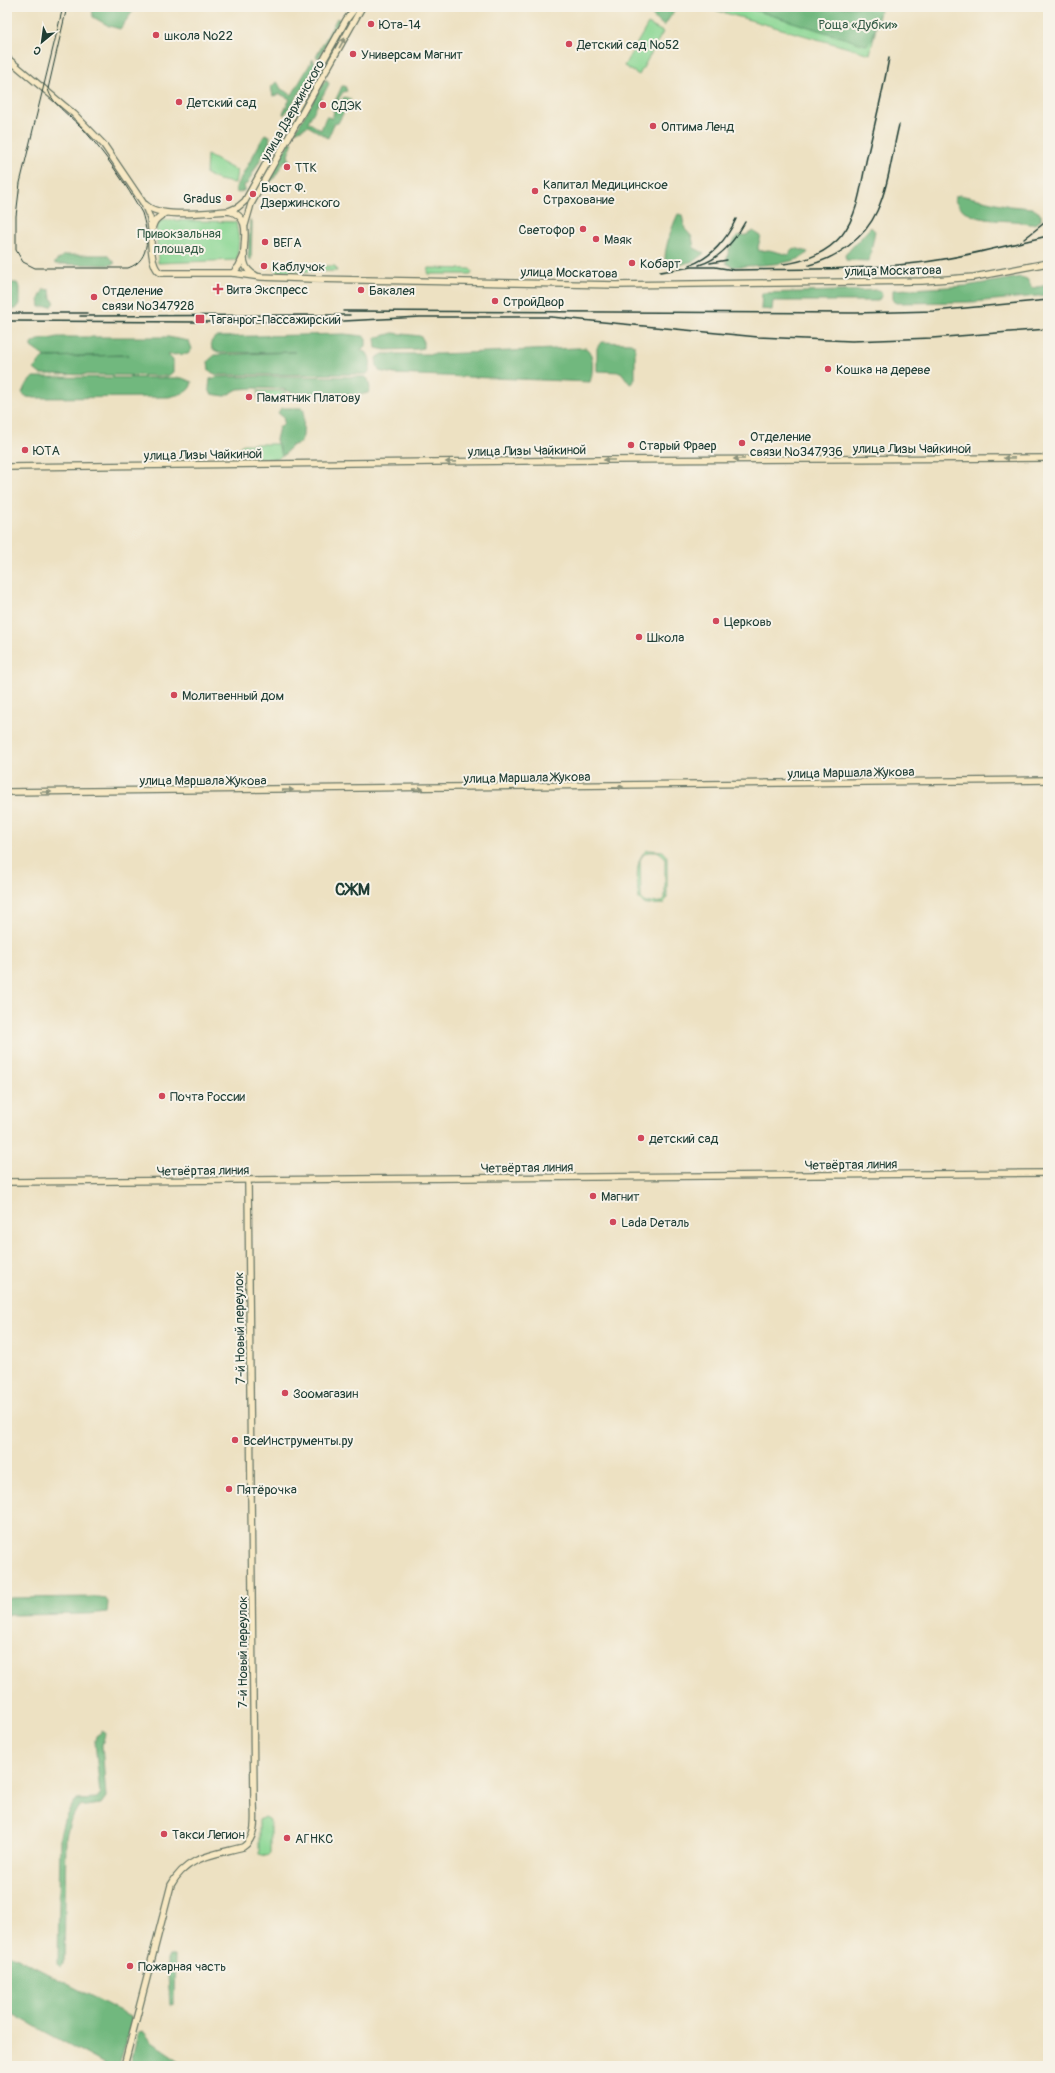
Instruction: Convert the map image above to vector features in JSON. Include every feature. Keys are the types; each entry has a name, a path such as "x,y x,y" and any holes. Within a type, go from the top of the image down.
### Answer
{"main road":[{"name":"улица Дзержинского","path":"229,211 238,207 245,201 346,20 356,7"},
{"name":"улица Дзержинского","path":"245,225 251,204 362,7"},
{"path":"7,58 88,127 111,155 144,204 150,218 152,231"},
{"path":"144,204 154,211 165,213 229,211 238,215 245,225 244,255 248,270 261,277"},
{"path":"152,231 155,222 165,213"},
{"name":"улица Москатова","path":"152,231 153,264 157,271 161,273 233,273 261,277 609,285 922,281 974,277 1048,264"},
{"path":"233,273 240,266 244,255"},
{"name":"улица Лизы Чайкиной","path":"7,467 607,460 1048,458"},
{"name":"улица Маршала Жукова","path":"7,792 1048,780"},
{"name":"Четвёртая линия","path":"7,1182 1048,1173"},
{"name":"7-й Новый переулок","path":"124,2066 171,1885 178,1872 184,1867 198,1860 243,1847 248,1843 253,1835 248,1181"}],"green space":[{"path":"92,7 136,7 120,29 109,26 93,17"},
{"path":"659,7 677,7 664,26 653,17 653,13"},
{"name":"Роща «Дубки»","path":"704,7 881,7 870,54"},
{"name":"Роща «Дубки»","path":"745,7 881,7 872,40 866,45"},
{"path":"337,18 340,20 319,58 316,57"},
{"path":"648,24 663,32 639,75 624,66"},
{"path":"345,26 348,28 291,129 289,129 288,127"},
{"path":"313,59 315,65 302,89 284,115 283,113 290,99 280,94 273,96 271,87 276,82 281,89 292,95"},
{"path":"326,79 329,84 308,122 321,130 326,117 332,118 334,112 332,108 342,86 345,86 347,91 343,92 338,100 341,101 344,97 351,99 338,123 334,124 328,138 308,126 295,132"},
{"path":"265,134 270,136 269,143 247,184 244,185 245,190 239,193 236,192 236,187"},
{"path":"290,142 293,142 288,155 290,162 285,160 273,180 269,181 271,172 275,165 283,157 282,154"},
{"path":"207,155 237,171 235,183 218,180 206,174"},
{"path":"960,195 1010,206 1032,208 1041,214 1041,220 1035,224 1028,224 1014,221 990,220 974,216 960,208 955,201 956,196"},
{"path":"678,214 682,215 685,229 692,237 694,248 704,253 694,261 668,268 665,258 666,250 670,233"},
{"path":"250,220 252,224 251,260 248,258"},
{"name":"Привокзальная площадь","path":"159,221 236,222 239,240 237,260 158,263 156,227"},
{"path":"871,227 875,231 869,261 846,260 845,255"},
{"path":"753,231 761,236 758,247 759,251 769,250 789,255 792,249 795,248 808,252 803,257 795,260 774,264 733,267 726,263 729,249 737,236 746,235"},
{"path":"64,255 107,255 115,263 110,265 55,264 55,262"},
{"path":"335,266 337,271 277,272 275,267"},
{"path":"429,268 470,269 473,272 470,274 429,274"},
{"path":"1021,277 1027,279 1032,288 1048,285 1048,295 973,302 896,303 893,301 893,290 966,286"},
{"path":"7,283 17,283 20,287 20,304 16,309 7,310"},
{"path":"44,289 50,290 51,298 55,303 52,306 40,307 39,299"},
{"path":"878,290 882,295 878,301 773,301 772,310 761,309 762,293"},
{"path":"393,333 420,336 423,339 423,348 385,350 376,348 375,338"},
{"path":"344,334 363,336 366,338 366,346 360,350 367,353 369,358 370,367 367,374 217,375 209,371 208,361 215,355 296,352 220,353 212,349 211,342 215,337"},
{"path":"57,337 168,337 189,341 192,349 188,354 168,355 173,360 173,372 168,376 40,374 34,369 41,359 46,357 128,355 45,357 31,347 33,342"},
{"path":"601,342 631,343 635,346 635,378 633,383 630,384 621,372 597,371 597,348"},
{"path":"586,348 591,355 592,374 590,382 394,374 379,371 376,358 383,354 441,354"},
{"path":"33,377 182,378 192,382 189,389 186,391 169,397 35,398 27,397 22,393 25,386"},
{"path":"217,377 365,377 368,379 370,388 368,393 360,395 303,394 290,392 283,389 254,388 238,389 225,396 211,394 209,388 210,379"},
{"path":"258,391 285,391 285,398 258,398"},
{"path":"281,408 301,408 304,410 303,436 300,443 291,446 284,455 282,455 276,440 279,427 282,426 284,422 283,417 278,413"},
{"path":"244,444 277,444 283,454 278,459 243,458 239,452 240,446"},
{"path":"648,850 663,851 667,856 667,898 663,904 645,905 639,899 638,864 640,858 644,853","holes":["648,852 659,852 665,857 665,898 662,902 645,903 641,898 640,860 643,855"]},
{"path":"7,1598 105,1598 108,1602 107,1612 89,1614 7,1615"},
{"path":"103,1731 105,1734 102,1745 106,1797 101,1804 78,1807 70,1822 66,1837 64,1964 60,1967 58,1964 60,1836 64,1820 74,1802 77,1800 97,1799 100,1795 95,1741 96,1736"},
{"path":"264,1817 270,1820 270,1853 267,1856 259,1854 259,1820"},
{"path":"7,1953 130,2016 132,2020 119,2066 108,2066 7,2011"},
{"path":"169,1956 175,1956 174,2004 170,2005 167,1960"},
{"path":"144,2032 152,2042 187,2066 130,2066 138,2033"}],"tram line":[{"path":"63,7 20,183 16,216 16,250 23,262 35,268 128,268 136,264 145,252 147,237 142,213 108,160 84,130 58,106 50,95 48,89 67,7"}],"railway":[{"path":"783,264 800,261 823,251 836,241 848,226 859,198 889,58"},
{"path":"809,265 830,257 849,246 858,238 872,221 885,191 899,125"},
{"path":"1024,239 1043,224 1048,216"},
{"path":"690,265 705,258 718,247 728,234 736,219"},
{"path":"699,265 721,254 732,242 745,222"},
{"path":"660,272 692,267 715,267 734,270 826,269 917,263 950,258 1048,236"},
{"path":"710,263 727,260"},
{"path":"343,311 856,313 934,311 1048,300"},
{"path":"7,313 87,313"},
{"path":"80,316 350,315"},
{"path":"7,321 344,321 420,317 551,317 758,337 852,341 932,338 1048,329"}],"place":[{"name":"Юта-14","path":"371,24"},
{"name":"школа №22","path":"156,35"},
{"name":"Детский сад №52","path":"569,44"},
{"name":"Универсам Магнит","path":"353,54"},
{"name":"Детский сад","path":"179,102"},
{"name":"СДЭК","path":"323,105"},
{"name":"Оптима Ленд","path":"653,126"},
{"name":"ТТК","path":"287,167"},
{"name":"Капитал Медицинское Страхование","path":"535,191"},
{"name":"Бюст Ф. Дзержинского","path":"253,194"},
{"name":"Gradus","path":"229,198"},
{"name":"Светофор","path":"583,229"},
{"name":"Маяк","path":"596,239"},
{"name":"ВЕГА","path":"265,242"},
{"name":"Кобарт","path":"632,263"},
{"name":"Каблучок","path":"264,266"},
{"name":"Вита Экспресс","path":"218,289"},
{"name":"Бакалея","path":"361,290"},
{"name":"Отделение связи №347928","path":"94,297"},
{"name":"СтройДвор","path":"495,301"},
{"name":"Таганрог-Пассажирский","path":"200,319"},
{"name":"Кошка на дереве","path":"828,369"},
{"name":"Памятник Платову","path":"249,397"},
{"name":"Отделение связи №347936","path":"742,443"},
{"name":"Старый Фраер","path":"631,445"},
{"name":"ЮТА","path":"25,450"},
{"name":"Церковь","path":"716,621"},
{"name":"Школа","path":"639,637"},
{"name":"Молитвенный дом","path":"174,695"},
{"name":"Почта России","path":"162,1096"},
{"name":"детский сад","path":"641,1138"},
{"name":"Магнит","path":"593,1196"},
{"name":"Lada Dеталь","path":"613,1222"},
{"name":"Зоомагазин","path":"285,1393"},
{"name":"ВсеИнструменты.ру","path":"235,1440"},
{"name":"Пятёрочка","path":"229,1489"},
{"name":"Такси Легион","path":"164,1834"},
{"name":"АГНКС","path":"287,1838"},
{"name":"Пожарная часть","path":"130,1966"}],"district":[{"name":"СЖМ","path":"353,889"}]}
